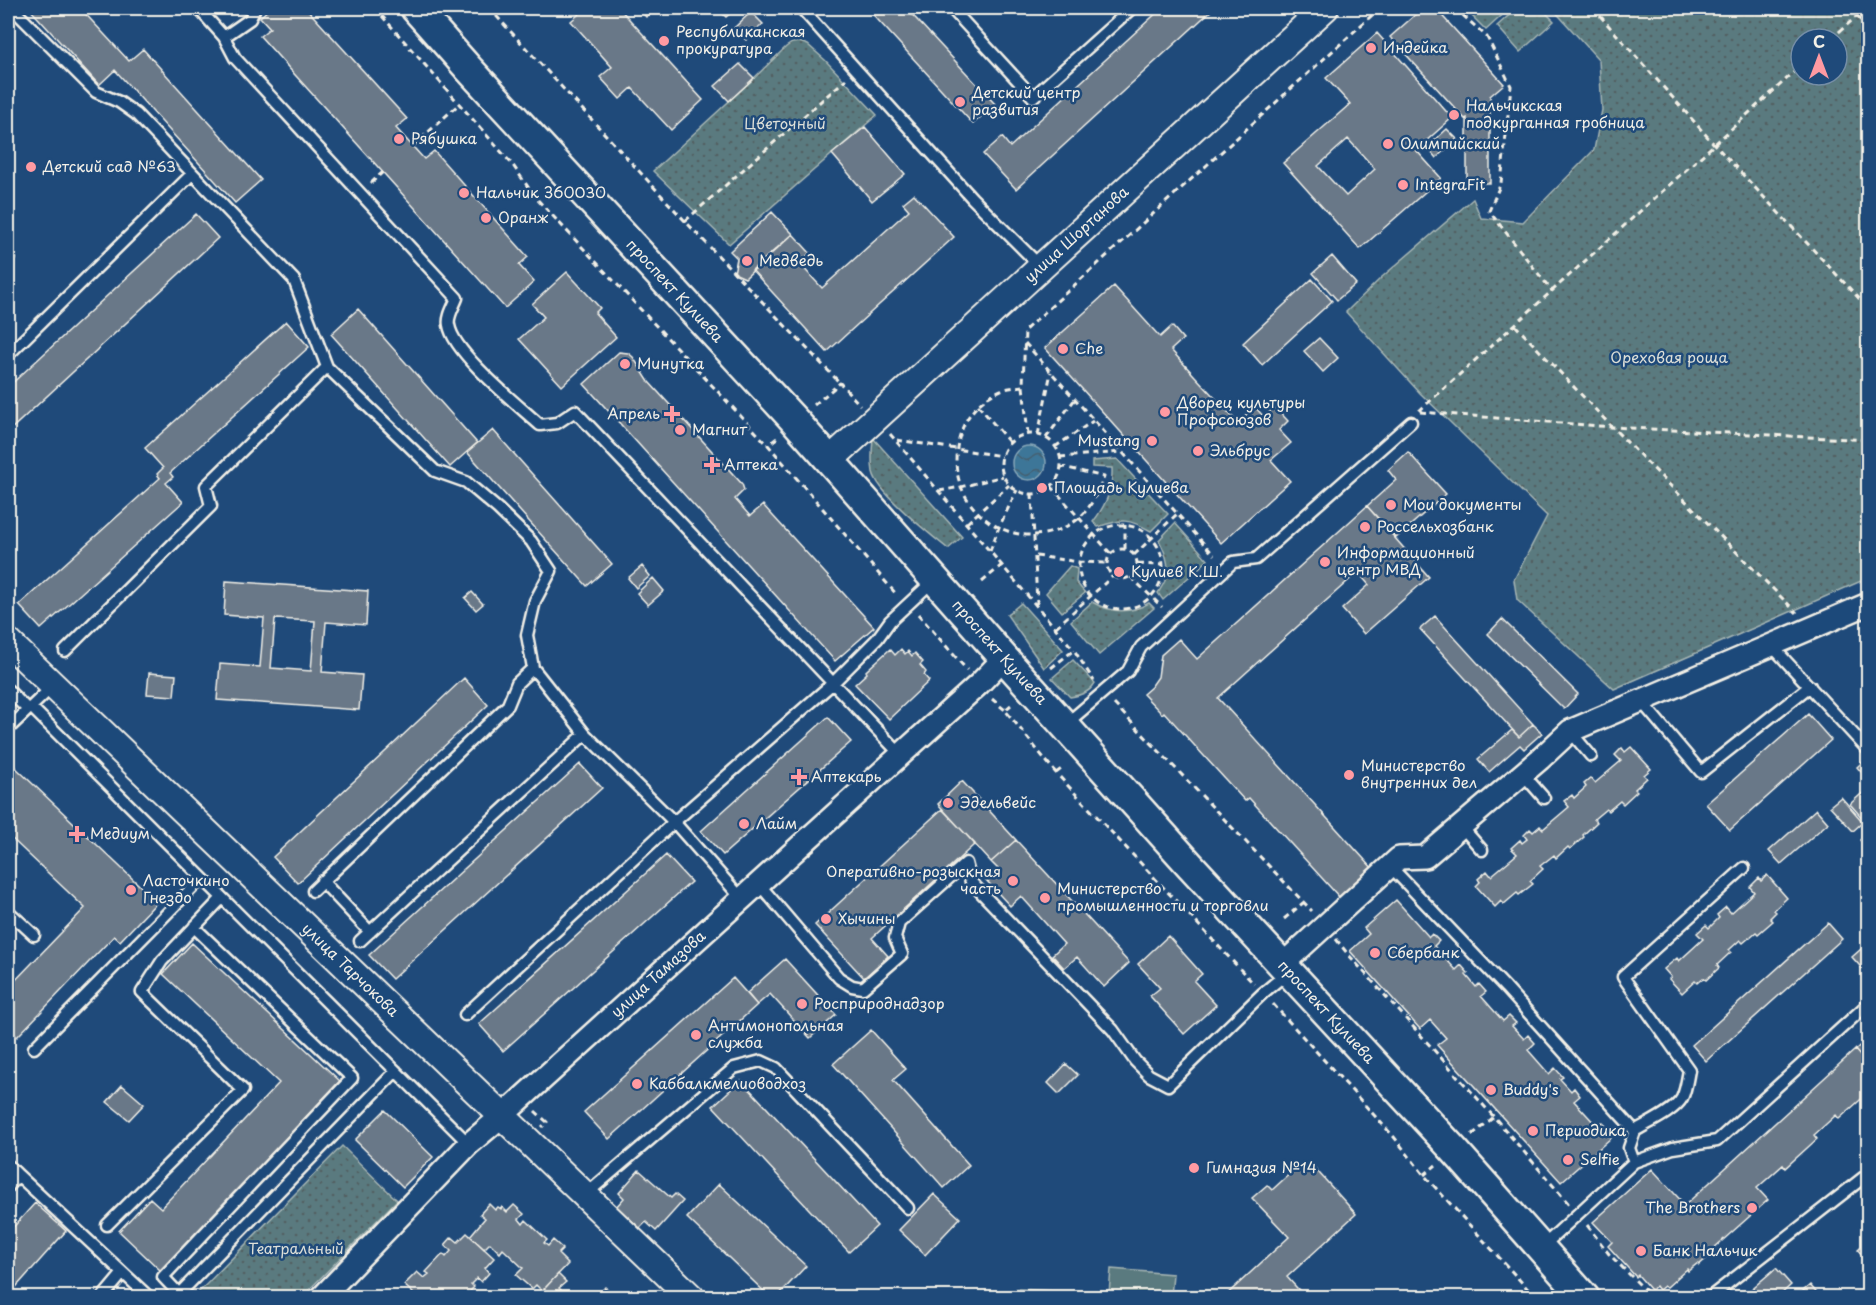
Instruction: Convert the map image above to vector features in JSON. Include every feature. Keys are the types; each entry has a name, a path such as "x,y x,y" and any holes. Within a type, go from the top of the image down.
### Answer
{"main road":[{"name":"проспект Кулиева","path":"415,8 830,460 1004,658 1454,1150 1585,1298"}],"street":[{"name":"улица Шортанова","path":"830,460 1325,8"},
{"path":"1286,968 1399,858 1425,857 1570,731 1869,604"},
{"name":"улица Тарчокова","path":"8,642 692,1298"},
{"name":"улица Тамазова","path":"321,1298 469,1144 759,884 979,684 1004,658"}],"lane":[{"path":"12,8 96,92 119,102 136,114 294,280 327,367 435,471 466,482 498,509 531,542 551,571 536,601 527,635 533,668 585,734 674,822 742,899"},
{"path":"198,8 225,37 235,58 457,298 448,322 453,339 471,361 540,425 557,423 575,411 901,755"},
{"path":"225,37 250,19 255,8"},
{"path":"801,8 972,198 1042,268"},
{"path":"951,8 1033,97 1132,8"},
{"path":"8,355 192,174"},
{"path":"65,651 212,506 206,486 327,367"},
{"path":"1066,724 1128,671 1141,647 1233,562 1256,559 1411,422"},
{"path":"465,1015 674,822 833,683 877,639 890,621 935,580"},
{"path":"1772,646 1869,750"},
{"path":"313,891 508,705 517,683 533,668"},
{"path":"8,729 53,686"},
{"path":"1641,702 1701,772 1810,686"},
{"path":"8,690 202,878 469,1144"},
{"path":"1570,731 1591,756"},
{"path":"360,941 585,734"},
{"path":"1523,774 1544,798"},
{"path":"1461,826 1482,850"},
{"path":"759,884 839,978 852,986 863,988 902,954 895,938 899,923 966,863 971,882 1113,1030 1135,1061 1149,1075 1168,1085 1286,968"},
{"path":"1390,866 1514,996 1635,1131"},
{"path":"1634,1162 1629,1148 1635,1131 1660,1117 1681,1101 1689,1070 1623,977 1744,868"},
{"path":"34,1048 202,878"},
{"path":"322,882 370,932"},
{"path":"107,1226 243,1090 142,992 162,962 222,898"},
{"path":"8,911 34,935"},
{"path":"194,927 352,1078 163,1277 179,1294 396,1071"},
{"path":"1541,1248 1634,1162 1673,1148 1718,1141 1869,1004"},
{"path":"584,1196 734,1068 760,1061 776,1068 908,1208"},
{"path":"8,1165 150,1298"},
{"path":"1709,1298 1869,1174"},
{"path":"8,1187 18,1175"},
{"path":"102,1298 123,1273"}],"path":[{"path":"375,8 512,164 535,197 768,445 897,594"},
{"path":"489,8 685,220 866,410"},
{"path":"1028,434 1023,386 1024,330 1380,8"},
{"path":"1455,8 1487,37 1511,86 1501,183 1489,212 1552,291"},
{"path":"1593,8 1714,144 1869,308"},
{"path":"1850,8 1869,29"},
{"path":"1845,27 1866,8"},
{"path":"685,220 858,69"},
{"path":"1789,77 1418,412 1612,427 1869,440"},
{"path":"413,146 459,104"},
{"path":"369,185 383,172"},
{"path":"1515,324 1612,427 1802,617"},
{"path":"1024,342 1214,555"},
{"path":"1038,435 1052,372"},
{"path":"814,405 840,383"},
{"path":"1023,386 1002,390 981,402 964,422 956,449 956,473 965,497 981,517 1004,530 1021,534 1055,531 1078,518 1095,499 1104,477 1060,466"},
{"path":"1046,438 1075,399"},
{"path":"978,405 1010,442"},
{"path":"1055,447 1094,420"},
{"path":"885,428 1056,627 1095,683"},
{"path":"1028,434 1046,438 1055,447 1060,457 1057,478 1051,486 1043,492 1032,494 1017,490 1009,484 1001,471 1002,456 1010,442 1018,436 1028,434"},
{"path":"768,445 777,438"},
{"path":"895,440 1002,456"},
{"path":"1060,457 1122,452"},
{"path":"939,491 1003,476"},
{"path":"967,523 1009,484"},
{"path":"1051,486 1111,554"},
{"path":"990,550 1017,490"},
{"path":"1032,494 1038,606"},
{"path":"1134,555 1177,514"},
{"path":"1125,525 1125,549"},
{"path":"1125,525 1134,526 1156,543 1162,556 1163,571 1159,584 1151,596 1140,604 1128,608 1114,608 1101,604 1090,596 1083,585 1079,562 1084,545 1093,535 1106,528 1125,525"},
{"path":"1125,549 1134,555 1138,564 1135,573 1122,580 1109,573 1107,563 1111,554 1125,549"},
{"path":"1036,556 1107,563"},
{"path":"1138,564 1163,565"},
{"path":"982,582 1002,565"},
{"path":"1056,627 1113,576"},
{"path":"1131,577 1151,596"},
{"path":"918,614 968,672"},
{"path":"1051,668 1074,650"},
{"path":"992,699 1005,710"},
{"path":"1114,704 1311,911"},
{"path":"1056,773 1064,767"},
{"path":"1284,919 1303,903"},
{"path":"1336,938 1577,1213 1609,1254 1653,1298"},
{"path":"531,1108 547,1122 538,1131"},
{"path":"1471,1136 1494,1117"},
{"path":"1424,1175 1436,1166"}],"green space":[{"path":"1464,8 1510,8 1486,30"},
{"path":"1517,8 1541,8 1554,21 1520,52 1497,26"},
{"name":"Ореховая роща","path":"1552,8 1868,8 1868,578 1614,689 1517,600 1514,580 1547,516 1420,393 1346,312 1382,277 1473,199 1481,218 1523,222 1594,150 1602,110 1599,60"},
{"name":"Цветочный","path":"799,42 808,45 825,60 877,115 729,244 653,171 786,47"},
{"path":"873,438 962,537 948,549 894,502 877,481 872,468"},
{"path":"1117,459 1168,514 1151,531 1125,521 1098,527 1093,522 1108,496 1112,468 1092,467 1092,461"},
{"path":"1175,523 1208,560 1163,600 1158,593 1166,577 1168,566 1159,540"},
{"path":"1070,566 1077,569 1076,582 1085,593 1062,612 1046,593"},
{"path":"1092,602 1120,611 1135,609 1149,603 1154,608 1099,655 1071,621"},
{"path":"1021,603 1063,650 1044,668 1007,615"},
{"path":"1073,660 1095,683 1084,693 1070,697 1052,678"},
{"name":"Театральный","path":"342,1146 397,1200 302,1297 194,1297"},
{"path":"1111,1269 1173,1274 1171,1297 1109,1294"},
{"path":"1016,1289 1096,1293 1095,1297 1015,1297"}],"water":[{"path":"1029,446 1041,451 1046,463 1041,475 1029,480 1017,475 1012,463 1017,451"}],"building":[{"path":"29,8 80,8 129,61 143,49 261,180 235,203 115,70 99,85"},
{"path":"270,8 306,8 407,119 396,128 424,159 434,151 528,257 519,265 534,282 505,308 260,36 270,28 260,17"},
{"path":"586,8 619,8 703,100 671,130 632,88 620,99 600,77 612,67 571,21"},
{"path":"638,8 656,8 646,17"},
{"path":"717,8 736,8 726,17"},
{"path":"867,8 906,8 995,104 973,124"},
{"path":"1162,8 1214,8 1016,189 983,154 1002,137 1010,147"},
{"path":"1423,8 1435,8 1504,84 1490,96 1490,183 1467,183 1467,118 1465,119 1390,37"},
{"path":"751,12 763,24 746,40 734,28"},
{"name":"Олимпийский","path":"1377,33 1452,118 1416,150 1441,178 1360,249 1283,163 1350,104 1326,78","holes":["1348,139 1375,169 1346,196 1318,166"]},
{"path":"740,64 754,78 729,101 715,86"},
{"path":"865,127 905,174 872,201 832,154"},
{"path":"1447,129 1457,139 1436,158 1427,147"},
{"path":"914,194 954,237 827,352 752,270 793,234 810,253 799,263 822,288 909,210 903,203"},
{"path":"772,212 793,234 745,278 734,273 737,258 730,251"},
{"path":"196,214 218,238 8,432 8,387"},
{"path":"8,250 16,259 8,267"},
{"path":"1332,256 1356,284 1337,300 1313,273"},
{"path":"567,272 600,308 595,313 616,337 562,386 519,339 544,317 532,304"},
{"path":"1312,279 1332,301 1262,365 1243,343"},
{"name":"Дворец культуры Профсоюзов","path":"1114,286 1160,337 1172,326 1183,339 1171,350 1238,423 1255,407 1264,417 1275,407 1288,421 1279,430 1291,443 1271,460 1290,481 1221,543 1045,348"},
{"path":"358,309 477,443 450,467 331,334"},
{"path":"286,321 309,347 170,473 173,477 166,483 183,502 41,629 19,605 160,478 157,474 163,468 145,448"},
{"path":"1319,338 1338,358 1323,372 1304,351"},
{"path":"619,352 628,353 633,357 649,382 742,484 744,490 735,499 750,516 763,505 874,627 835,661 584,384"},
{"path":"493,430 612,564 587,586 467,452"},
{"path":"1408,452 1446,494 1396,538 1367,506 1396,480 1388,470"},
{"path":"1367,506 1429,577 1364,634 1342,609 1369,585 1358,572 1218,698 1374,870 1341,899 1249,798 1245,801 1164,712 1162,714 1143,694 1158,677 1161,655 1179,639 1197,659"},
{"path":"642,566 650,576 636,588 628,578"},
{"path":"653,578 664,591 648,605 637,593"},
{"path":"226,581 368,591 366,625 326,622 322,672 362,675 359,710 217,700 220,664 260,667 264,618 224,615","holes":["275,619 315,621 311,671 271,668"]},
{"path":"472,592 483,604 476,610 465,598"},
{"path":"1435,616 1533,724 1519,737 1420,629"},
{"path":"1502,619 1578,694 1564,709 1488,634"},
{"path":"890,649 895,655 901,649 905,654 908,651 912,656 915,653 923,662 920,665 929,681 889,719 855,684"},
{"path":"149,673 176,675 174,696 147,694"},
{"path":"464,678 488,705 298,883 273,857"},
{"path":"1808,714 1831,740 1730,830 1706,804"},
{"path":"828,717 851,742 723,855 701,831"},
{"path":"1533,724 1542,733 1524,749 1520,745 1489,772 1478,759 1512,730 1519,737"},
{"path":"1631,747 1651,769 1644,775 1647,778 1635,789 1637,791 1623,804 1620,801 1594,819 1597,822 1570,849 1568,847 1556,858 1554,855 1540,866 1543,869 1530,881 1533,884 1519,895 1517,893 1504,904 1501,901 1495,907 1476,886 1480,882 1478,879 1487,871 1491,876 1517,854 1511,848 1520,840 1522,843 1527,839 1524,835 1530,829 1533,832 1540,826 1543,829 1569,807 1564,801 1572,795 1574,798 1586,787 1584,784 1591,778 1595,783 1621,761 1615,755 1622,748 1625,752"},
{"path":"1868,757 1868,780 1857,767"},
{"path":"580,764 602,788 392,979 369,955"},
{"path":"14,766 157,902 120,941 114,936 17,1037 8,1028 8,988 85,908 8,835 8,773"},
{"path":"962,781 1016,840 991,862 938,804"},
{"path":"1868,788 1868,816 1864,820 1850,804"},
{"path":"1841,797 1863,822 1853,831 1830,806"},
{"path":"942,809 975,844 872,938 888,956 864,978 815,925"},
{"path":"1816,809 1828,823 1781,864 1769,851"},
{"path":"1868,832 1868,849 1860,840"},
{"path":"1016,840 1129,963 1104,987 1077,957 1064,968 1052,955 1064,944 1021,896 1010,906 986,880 998,869 991,862"},
{"path":"666,855 691,882 503,1051 479,1024"},
{"path":"1767,875 1787,898 1774,910 1776,912 1770,918 1773,921 1743,943 1740,940 1717,965 1719,968 1706,980 1703,978 1697,983 1695,981 1682,993 1669,979 1671,977 1664,969 1677,958 1679,961 1703,939 1697,933 1706,925 1709,928 1719,918 1717,915 1726,907 1731,913 1754,892 1750,887 1759,878 1761,881"},
{"path":"1396,900 1429,937 1432,934 1439,941 1434,946 1456,970 1461,965 1476,987 1479,984 1486,992 1481,996 1503,1021 1509,1016 1516,1023 1512,1026 1524,1039 1528,1035 1535,1043 1528,1050 1549,1074 1555,1068 1563,1077 1560,1079 1571,1091 1574,1088 1580,1096 1574,1101 1597,1126 1602,1122 1609,1129 1606,1132 1611,1138 1561,1182 1437,1045 1446,1038 1430,1020 1420,1029 1350,951 1369,934 1364,928"},
{"path":"1828,923 1842,939 1706,1061 1692,1045"},
{"path":"1168,936 1202,974 1194,981 1216,1005 1184,1034 1150,996 1160,988 1138,964"},
{"path":"192,943 340,1081 161,1271 119,1231 150,1198 161,1208 279,1083 163,974"},
{"path":"1868,943 1868,972 1867,974 1852,957"},
{"path":"785,959 836,1015 810,1038 770,994 757,1005 747,993"},
{"path":"733,978 757,1005 609,1139 584,1112"},
{"path":"871,1030 906,1069 893,1080 969,1165 944,1188 833,1064"},
{"path":"1868,1038 1868,1065 1855,1050"},
{"path":"1855,1050 1868,1065 1868,1093 1839,1119 1836,1115 1814,1135 1817,1139 1785,1168 1783,1165 1757,1188 1768,1200 1713,1249 1715,1251 1699,1265 1698,1263 1688,1271 1687,1269 1666,1288 1664,1286 1659,1290 1656,1286 1651,1290 1638,1275 1636,1277 1608,1246 1612,1242 1593,1222 1652,1169 1685,1205"},
{"path":"1066,1064 1078,1075 1059,1094 1048,1083"},
{"path":"741,1080 877,1226 849,1252 713,1106"},
{"path":"122,1085 144,1104 129,1120 107,1102"},
{"path":"385,1110 433,1157 403,1187 355,1140"},
{"path":"1310,1163 1356,1214 1287,1277 1306,1298 1223,1298 1289,1237 1252,1198 1267,1185 1272,1190 1296,1168 1300,1172"},
{"path":"639,1170 671,1198 675,1194 683,1201 656,1231 646,1222 640,1228 616,1207 624,1198 619,1193"},
{"path":"719,1184 806,1266 776,1298 771,1298 687,1218"},
{"path":"934,1194 960,1218 925,1255 899,1230"},
{"path":"35,1203 66,1231 8,1296 8,1233"},
{"path":"489,1204 495,1210 502,1207 507,1212 514,1205 524,1214 519,1219 523,1224 526,1220 547,1240 544,1243 548,1246 553,1240 563,1249 558,1254 568,1264 542,1291 536,1285 532,1289 516,1275 523,1268 503,1249 500,1253 490,1243 484,1249 470,1236 485,1218 480,1214"},
{"path":"467,1233 494,1258 485,1268 489,1273 481,1282 477,1278 471,1284 474,1287 464,1298 408,1298 413,1293 404,1285 417,1272 424,1278 429,1274 426,1272 443,1254 446,1257 451,1251 445,1245 452,1237 458,1242"},
{"path":"1868,1241 1868,1262 1858,1250"},
{"path":"1776,1268 1791,1285 1777,1298 1741,1298"},
{"path":"558,1274 566,1282 559,1288 569,1298 536,1298"},
{"path":"1810,1285 1821,1298 1796,1297"},
{"path":"605,1287 616,1296 618,1294 623,1298 595,1298"}],"place":[{"name":"Республиканская прокуратура","path":"664,41"},
{"name":"Индейка","path":"1371,48"},
{"name":"Детский центр развития","path":"960,102"},
{"name":"Нальчикская подкурганная гробница","path":"1454,115"},
{"name":"Рябушка","path":"399,139"},
{"name":"Олимпийский","path":"1388,144"},
{"name":"Детский сад №63","path":"31,167"},
{"name":"IntegraFit","path":"1403,185"},
{"name":"Нальчик 360030","path":"464,193"},
{"name":"Оранж","path":"486,218"},
{"name":"Медведь","path":"747,261"},
{"name":"Che","path":"1063,349"},
{"name":"Минутка","path":"625,364"},
{"name":"Дворец культуры Профсоюзов","path":"1165,412"},
{"name":"Апрель","path":"672,414"},
{"name":"Магнит","path":"680,430"},
{"name":"Mustang","path":"1152,441"},
{"name":"Эльбрус","path":"1198,451"},
{"name":"Аптека","path":"712,465"},
{"name":"Площадь Кулиева","path":"1042,488"},
{"name":"Мои документы","path":"1391,505"},
{"name":"Россельхозбанк","path":"1365,527"},
{"name":"Информационный центр МВД","path":"1325,562"},
{"name":"Кулиев К.Ш.","path":"1119,572"},
{"name":"Министерство внутренних дел","path":"1349,775"},
{"name":"Аптекарь","path":"799,777"},
{"name":"Эдельвейс","path":"948,803"},
{"name":"Лайм","path":"744,824"},
{"name":"Медиум","path":"77,834"},
{"name":"Оперативно-розыскная часть","path":"1013,881"},
{"name":"Ласточкино Гнездо","path":"131,890"},
{"name":"Министерство промышленности и торговли","path":"1045,898"},
{"name":"Хычины","path":"826,919"},
{"name":"Сбербанк","path":"1375,953"},
{"name":"Росприроднадзор","path":"802,1004"},
{"name":"Антимонопольная служба","path":"696,1035"},
{"name":"Каббалкмелиоводхоз","path":"637,1084"},
{"name":"Buddy's","path":"1491,1090"},
{"name":"Периодика","path":"1533,1131"},
{"name":"Selfie","path":"1568,1160"},
{"name":"Гимназия №14","path":"1194,1168"},
{"name":"The Brothers","path":"1752,1208"},
{"name":"Банк Нальчик","path":"1641,1251"}]}
